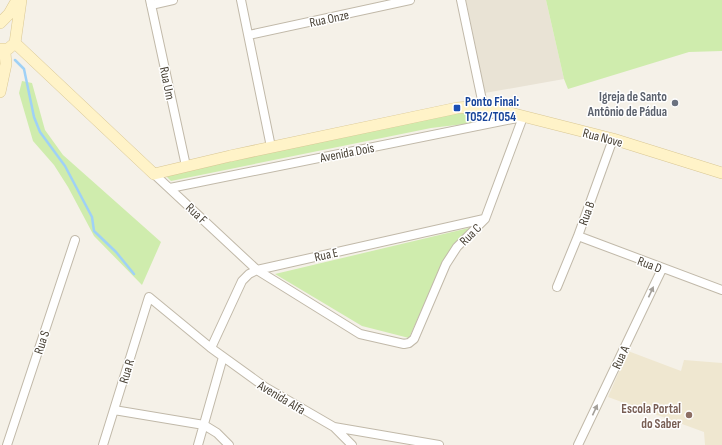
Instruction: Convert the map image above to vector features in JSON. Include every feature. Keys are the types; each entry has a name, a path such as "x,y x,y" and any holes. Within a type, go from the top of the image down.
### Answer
{"street":[{"path":"0,24 9,14 17,0"},
{"path":"0,92 6,64 14,42 21,0"},
{"path":"150,2 173,0"},
{"path":"241,0 271,147"},
{"name":"Rua Onze","path":"249,35 410,0"},
{"path":"461,0 487,124"},
{"name":"Rua Um","path":"150,2 186,166"},
{"name":"Rua F","path":"0,24 11,26 14,42 256,270 360,334 404,344"},
{"path":"6,64 5,53 0,49 14,42"},
{"name":"Rua Nove","path":"483,106 613,139 722,173"},
{"name":"Avenida Dois","path":"154,174 271,147 457,108 483,106"},
{"name":"Avenida Dois","path":"170,188 523,117"},
{"name":"Rua C","path":"404,344 409,343 414,339 449,258 457,247 485,219 523,117"},
{"name":"Rua B","path":"557,287 578,236 613,139"},
{"name":"Rua E","path":"211,348 242,281 256,270 485,219"},
{"name":"Rua D","path":"578,236 722,290"},
{"name":"Rua S","path":"7,445 75,240"},
{"name":"Rua A","path":"578,445 662,268"},
{"name":"Avenida Alfa","path":"149,297 211,348 266,388 334,427 440,445"},
{"name":"Rua R","path":"106,443 114,410 149,297"},
{"path":"198,445 223,357"},
{"path":"114,410 204,425 218,433 229,445"},
{"path":"334,427 352,445"}],"shaded area":[{"path":"466,0 546,0 564,79 485,93"},
{"name":"Escola Portal do Saber","path":"628,351 681,371 684,360 722,363 722,445 705,445 704,432 608,397"}],"green space":[{"path":"546,0 722,0 722,51 689,52 568,89 564,79"},
{"path":"22,81 32,83 45,130 63,155 161,242 142,285 94,236 68,187 54,165 33,141 19,93"},
{"path":"456,111 479,112 481,122 431,128 171,181 166,176"},
{"path":"473,227 444,260 409,338 362,326 275,274"}],"waterway":[{"path":"15,60 24,69 34,117 40,132 65,166 92,217 94,231 116,252 134,274"}],"place":[{"name":"Igreja de Santo Antônio de Pádua","path":"675,103"},
{"name":"Ponto Final: T052/T054","path":"457,108"},
{"name":"Escola Portal do Saber","path":"689,415"}]}
